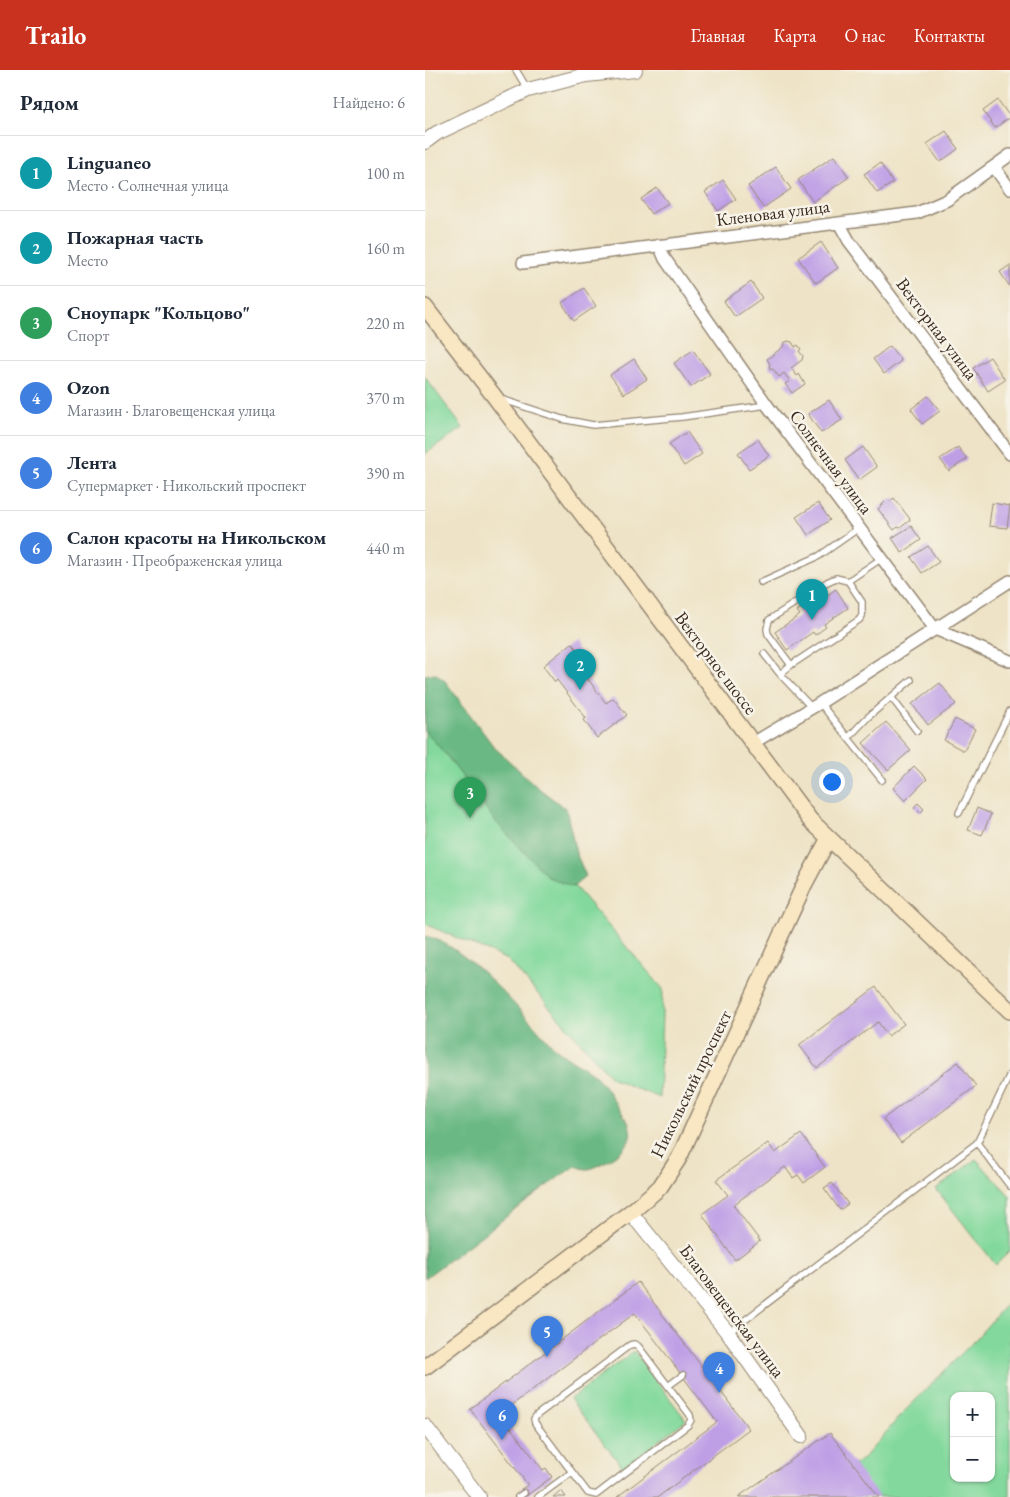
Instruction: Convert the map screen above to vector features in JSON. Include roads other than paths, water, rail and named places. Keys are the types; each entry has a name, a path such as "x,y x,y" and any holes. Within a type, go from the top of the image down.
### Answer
{"main road":[{"name":"Векторное шоссе","path":"425,307 494,396 810,820 1010,1011"},
{"name":"Никольский проспект","path":"425,1367 630,1212 660,1187 679,1158 804,885 829,838"}],"street":[{"path":"425,142 437,133 528,90 585,75 635,70"},
{"name":"Кленовая улица","path":"523,263 917,213 947,200 1010,154"},
{"path":"994,167 1010,189"},
{"name":"Векторная улица","path":"839,223 849,241 1010,454"},
{"name":"Солнечная улица","path":"659,245 665,259 767,406 935,629"},
{"path":"753,744 1010,581"},
{"path":"935,629 1010,661"},
{"name":"Благовещенская улица","path":"630,1212 728,1333 801,1436"},
{"path":"425,1426 479,1497"}],"lane":[{"path":"516,70 528,90"},
{"path":"494,396 562,419 593,425 682,417 767,406"},
{"path":"761,582 819,556 859,528"},
{"path":"848,581 882,558"},
{"path":"780,674 859,620 862,616 862,602 848,581 836,578 827,582 769,620 767,623 768,634 791,665"},
{"path":"764,654 780,674 816,705 848,738 882,780"},
{"path":"848,738 911,680"},
{"path":"891,698 917,731"},
{"path":"959,813 1010,711"},
{"path":"728,1333 977,1143 1010,1074"},
{"path":"977,1143 1010,1186"},
{"path":"634,1344 638,1346 690,1415 691,1420 688,1425 596,1495 588,1493 572,1472 535,1423 534,1419 634,1344"},
{"path":"668,1386 683,1375"},
{"path":"538,1497 572,1472"},
{"path":"518,1497 524,1493"}],"place":[{"name":"Linguaneo","path":"812,620"},
{"name":"Пожарная часть","path":"580,690"},
{"name":"Сноупарк \"Кольцово\"","path":"470,818"},
{"name":"Лента","path":"547,1357"},
{"name":"Ozon","path":"719,1393"},
{"name":"Салон красоты на Никольском","path":"502,1440"}]}
